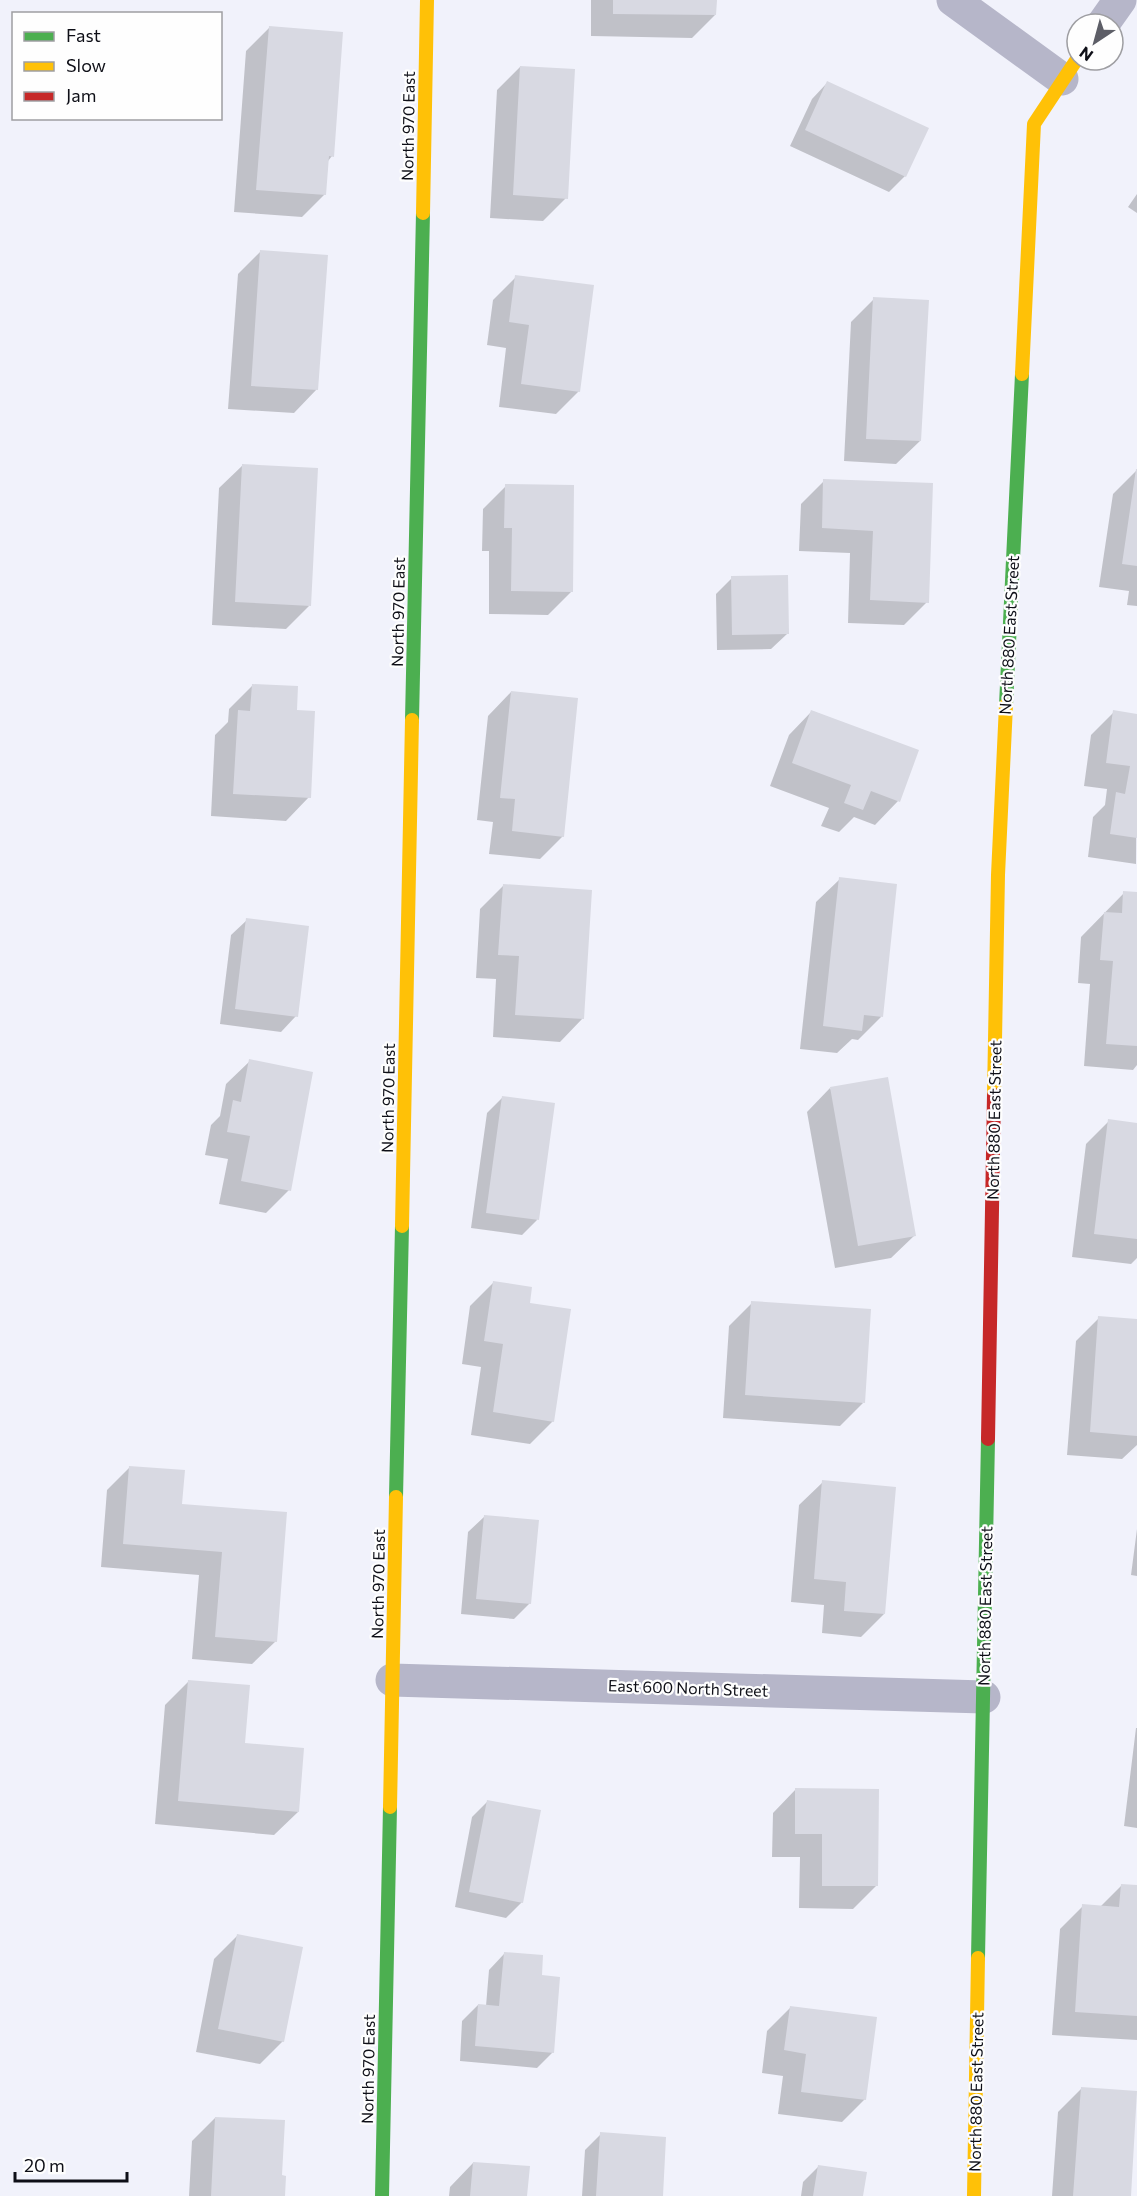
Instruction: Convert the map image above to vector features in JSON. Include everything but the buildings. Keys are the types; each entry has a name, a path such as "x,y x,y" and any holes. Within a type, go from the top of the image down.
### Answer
{"street":[{"name":"North 970 East","path":"382,2196 427,0"},
{"path":"953,0 1065,66"},
{"name":"North 880 East Street","path":"974,2196 998,875 1034,124 1068,72"},
{"name":"East 600 North Street","path":"392,1680 984,1697"}],"traffic: fast":[{"path":"412,720 423,213"},
{"path":"1006,705 1022,374"},
{"path":"396,1497 402,1226"},
{"path":"978,1958 988,1439"},
{"path":"382,2196 390,1807"}],"traffic: slow":[{"path":"423,213 427,0"},
{"path":"1022,374 1034,124 1068,72"},
{"path":"994,1095 998,875 1006,705"},
{"path":"402,1226 412,720"},
{"path":"390,1807 396,1497"},
{"path":"974,2196 978,1958"}],"traffic: jam":[{"path":"988,1439 994,1095"}]}
